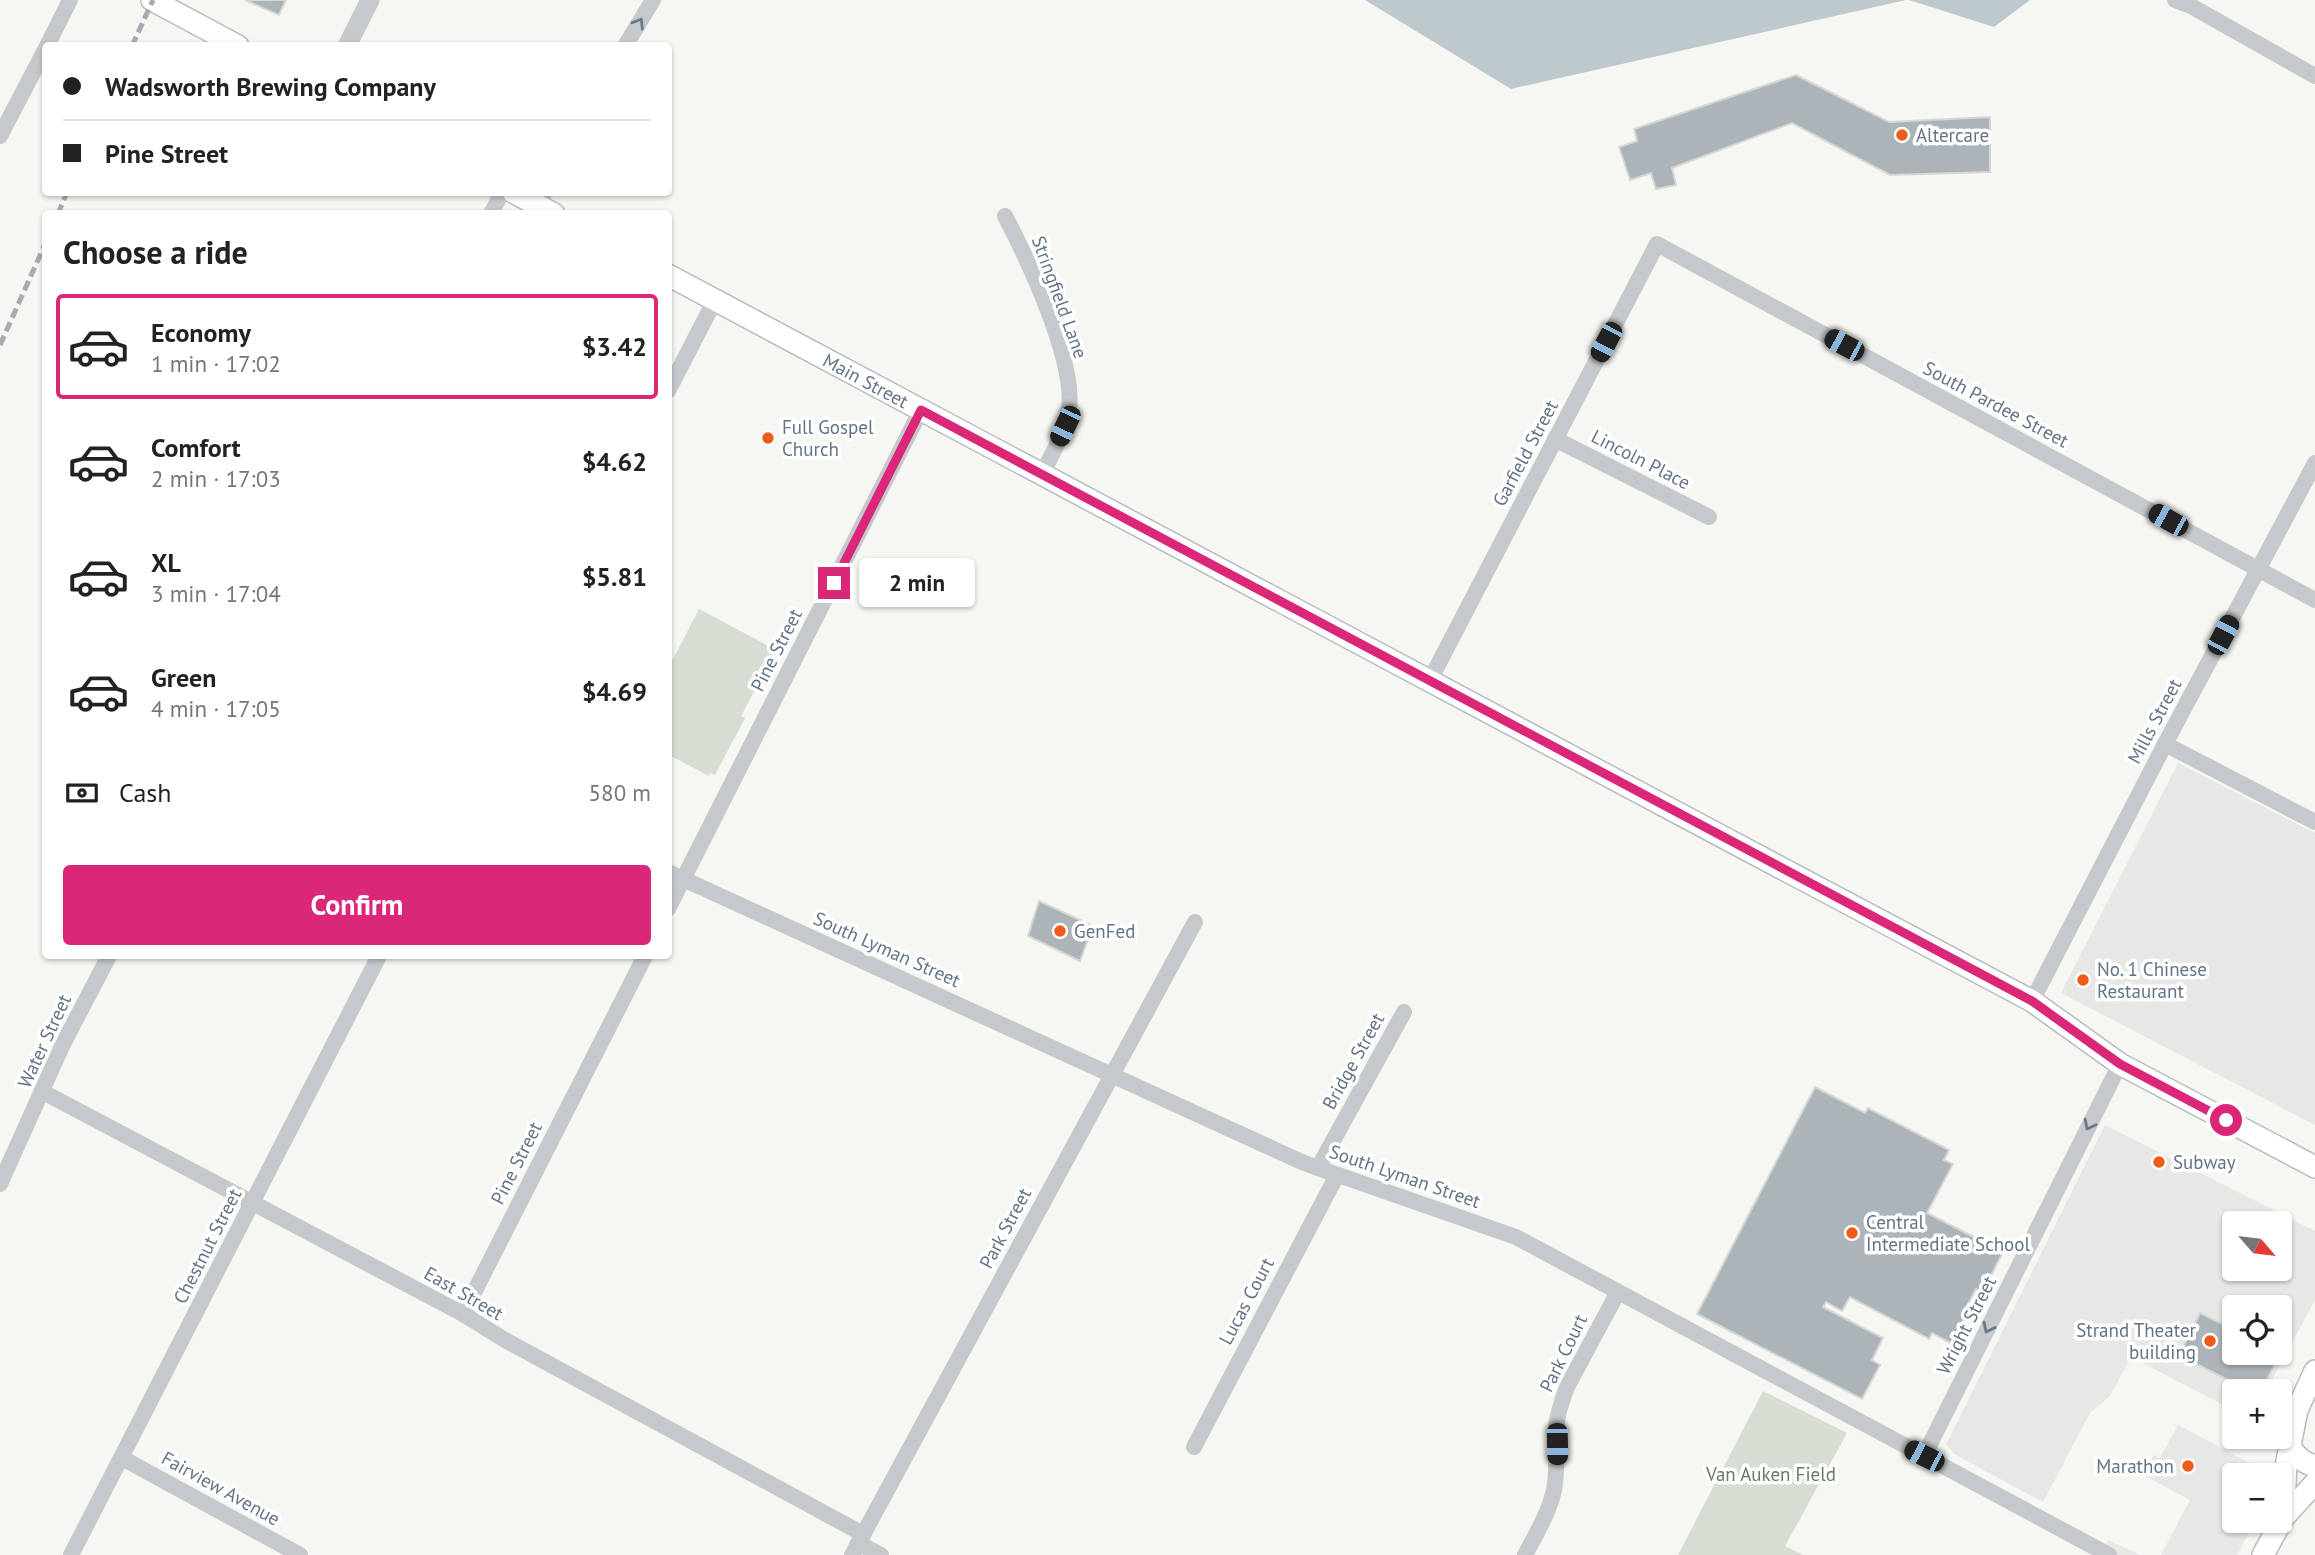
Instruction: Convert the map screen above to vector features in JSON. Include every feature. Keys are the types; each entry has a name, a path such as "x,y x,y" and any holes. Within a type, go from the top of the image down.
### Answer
{"main road":[{"path":"152,0 231,42"},
{"path":"524,196 545,204"},
{"name":"Main Street","path":"672,277 2032,1001 2120,1064 2315,1167"},
{"path":"2292,1436 2297,1410 2315,1371"},
{"path":"2291,1449 2306,1464 2315,1466"},
{"path":"2292,1508 2315,1483"},
{"path":"2263,1555 2275,1533"}],"street":[{"path":"49,42 70,0"},
{"path":"349,42 370,0"},
{"path":"627,42 653,0"},
{"path":"2175,0 2191,6 2315,76"},
{"path":"0,136 42,55"},
{"name":"Stringfield Lane","path":"1005,216 1040,290 1069,387 1069,409 1065,426 1043,473"},
{"name":"Garfield Street","path":"1429,682 1657,244"},
{"name":"South Pardee Street","path":"1657,244 2315,600"},
{"path":"672,383 715,300"},
{"name":"Pine Street","path":"672,901 921,410"},
{"name":"Lincoln Place","path":"1555,439 1709,517"},
{"name":"Mills Street","path":"2032,1001 2315,463"},
{"path":"2165,744 2315,822"},
{"name":"South Lyman Street","path":"672,874 1318,1168 1516,1237 2109,1555"},
{"name":"Park Street","path":"858,1544 1195,922"},
{"name":"Water Street","path":"0,1184 64,1044 107,959"},
{"name":"Chestnut Street","path":"71,1555 377,959"},
{"name":"Pine Street","path":"463,1314 643,959"},
{"name":"Bridge Street","path":"1318,1168 1404,1012"},
{"name":"Wright Street","path":"1924,1456 2120,1064"},
{"name":"East Street","path":"43,1092 463,1314 881,1555"},
{"name":"Lucas Court","path":"1194,1447 1337,1175"},
{"name":"Park Court","path":"1525,1555 1546,1516 1554,1490 1557,1462 1556,1427 1561,1402 1618,1292"},
{"name":"Fairview Avenue","path":"122,1458 300,1555"}],"shaded area":[{"path":"1365,0 1906,0 1511,89"},
{"path":"1909,0 2030,0 1994,27"},
{"path":"2178,763 2315,833 2315,1125 2061,993"},
{"path":"2105,1125 2275,1211 2222,1211 2222,1281 2292,1281 2292,1219 2315,1231 2315,1300 2292,1343 2292,1295 2222,1295 2222,1365 2280,1365 2272,1379 2222,1379 2222,1404 2131,1357 2110,1396 2090,1413 2043,1502 1954,1454 1946,1444"},
{"path":"2178,1425 2250,1463 2222,1463 2222,1533 2249,1533 2237,1555 2161,1555 2190,1500 2143,1475 2154,1455 2160,1458"},
{"path":"2108,1540 2140,1555 2100,1555"}],"green space":[{"path":"699,609 776,650 741,716 745,718 715,775 710,773 709,776 672,757 672,661"},
{"name":"Van Auken Field","path":"1763,1391 1847,1433 1785,1546 1803,1555 1678,1555"}],"building":[{"path":"245,0 286,0 279,15"},
{"name":"Altercare","path":"1796,75 1889,122 1990,117 1990,172 1890,175 1792,123 1672,168 1676,185 1656,189 1651,173 1630,180 1619,147 1637,141 1634,129"},
{"name":"GenFed","path":"1039,901 1093,926 1080,961 1028,936"},
{"name":"Central Intermediate School","path":"1815,1087 1865,1113 1868,1108 1949,1150 1944,1160 1953,1164 1927,1213 2003,1252 1983,1291 1976,1289 1966,1308 1972,1311 1954,1345 1932,1333 1929,1339 1850,1297 1842,1311 1826,1302 1823,1307 1883,1338 1872,1360 1880,1365 1862,1399 1697,1314"},
{"name":"Strand Theater building","path":"2200,1313 2222,1324 2222,1365 2275,1365 2267,1379 2226,1379 2179,1355"}],"railway":[{"path":"134,42 153,0"},
{"path":"60,210 65,196"},
{"path":"0,345 42,251"}],"place":[{"name":"Altercare","path":"1902,135"},
{"name":"Full Gospel Church","path":"768,438"},
{"name":"GenFed","path":"1060,931"},
{"name":"No. 1 Chinese Restaurant","path":"2083,980"},
{"name":"Subway","path":"2159,1162"},
{"name":"Central Intermediate School","path":"1852,1233"},
{"name":"Strand Theater building","path":"2210,1341"},
{"name":"Marathon","path":"2188,1466"}],"route":[{"path":"834,583 921,410 2032,1001 2120,1064 2226,1120"}]}
